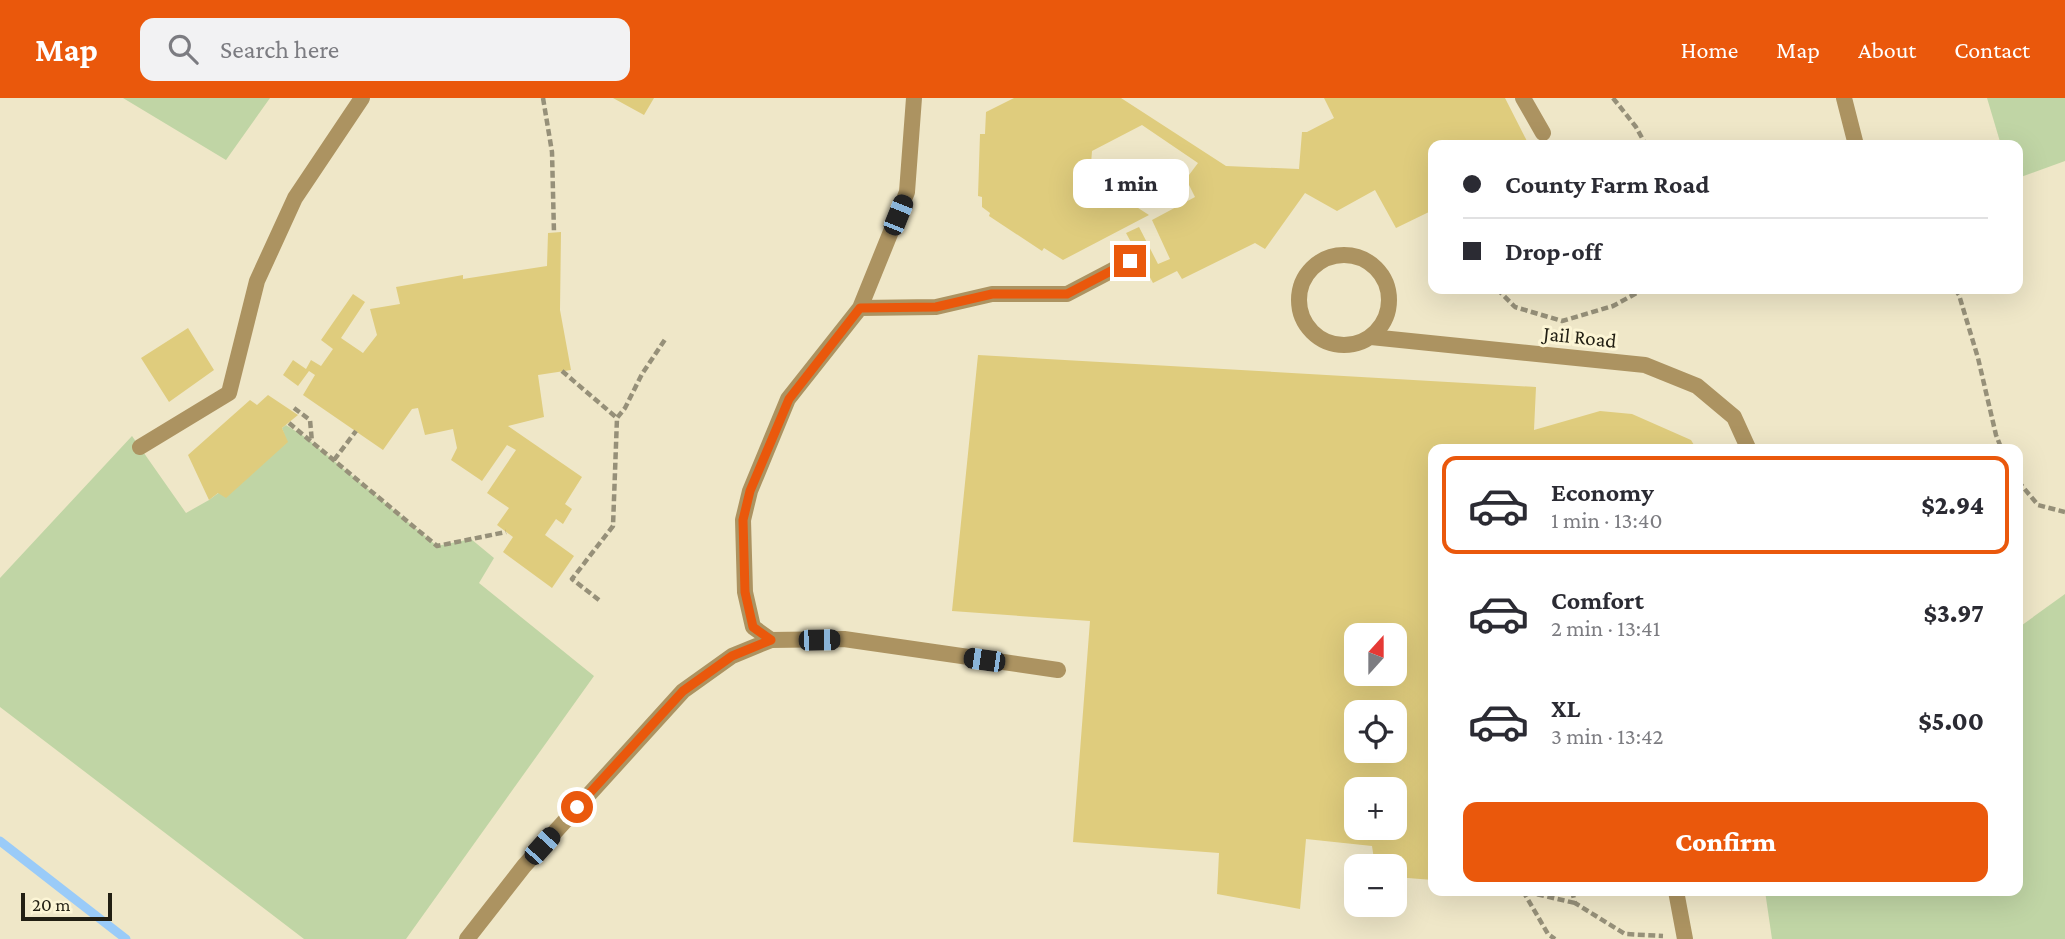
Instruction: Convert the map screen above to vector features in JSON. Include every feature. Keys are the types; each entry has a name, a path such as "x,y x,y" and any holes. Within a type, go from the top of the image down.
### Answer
{"lane":[{"path":"140,447 229,393 257,281 295,198 362,98"},
{"path":"771,640 753,627 745,592 743,520 750,491 789,399 860,308 907,192 914,98"},
{"path":"1523,98 1542,133"},
{"path":"1844,98 1855,140"},
{"name":"Jail Road","path":"1371,337 1382,326 1388,313 1390,297 1386,282 1378,270 1366,260 1351,255 1335,256 1321,261 1309,271 1301,285 1298,300 1307,327 1330,344 1351,345 1371,337 1645,365 1696,386 1734,417 1746,444"},
{"path":"860,308 936,307 992,294 1067,294 1130,261"},
{"path":"467,939 524,866 683,691 732,656 771,640 844,639 1058,670"},
{"path":"1677,896 1684,938"}],"path":[{"path":"543,98 552,152 554,233"},
{"path":"1613,98 1643,140"},
{"path":"1502,294 1515,307 1562,321 1613,306 1635,294"},
{"path":"1958,294 2000,444"},
{"path":"599,600 572,579 613,526 617,418 666,338"},
{"path":"562,371 617,418"},
{"path":"294,408 310,420 312,443"},
{"path":"289,423 438,546 506,532"},
{"path":"334,460 356,431"},
{"path":"2023,487 2038,505 2065,512"},
{"path":"1526,896 1548,934 1555,939"},
{"path":"1545,896 1575,903 1624,937 1684,938"},
{"path":"1573,896 1575,903"}],"green space":[{"path":"123,98 270,98 226,160"},
{"path":"1987,98 2065,98 2065,161 2023,176 2023,140 2000,140"},
{"path":"286,425 305,437 437,546 471,539 494,558 479,583 594,676 406,939 304,939 0,707 0,578 132,436 186,513 209,500 287,442 282,428"},
{"path":"2065,594 2065,939 1772,939 1766,896 2023,896 2023,624"}],"building":[{"path":"613,98 654,98 644,115"},
{"path":"1014,98 1121,98 1226,166 1299,169 1302,132 1334,118 1324,98 1505,98 1526,140 1428,140 1428,212 1396,228 1375,190 1337,211 1305,193 1265,249 1255,243 1182,279 1177,271 1153,283 1126,233 1139,227 1158,264 1170,259 1152,220 1195,197 1186,179 1198,163 1142,125 1092,151 1090,177 1149,215 1063,260 1044,248 1042,251 989,216 990,213 982,207 982,197 978,196 980,134 985,134 986,112"},
{"path":"561,232 560,310 571,370 538,375 544,417 508,426 582,477 565,504 572,509 563,524 556,519 545,535 574,556 552,588 503,552 513,537 497,525 509,508 487,493 516,450 507,445 482,481 451,460 457,448 453,429 425,435 418,408 412,409 383,450 303,395 315,375 309,371 298,386 283,375 293,360 306,369 311,360 321,366 333,349 321,340 353,294 365,302 341,338 363,353 377,335 370,309 400,304 396,287 463,275 463,279 547,266 548,233"},
{"path":"188,328 214,370 169,402 141,358"},
{"path":"978,355 1536,387 1534,430 1600,411 1632,414 1691,440 1693,444 1428,444 1428,880 1407,878 1407,854 1373,854 1372,846 1306,839 1300,909 1217,894 1219,853 1073,842 1090,621 952,611"},
{"path":"268,395 298,415 282,428 288,442 226,498 218,493 209,500 188,455 250,400 257,405"}],"waterway":[{"path":"0,841 126,939"}],"route":[{"path":"577,807 683,691 732,656 771,640 753,627 745,592 743,520 750,491 789,399 860,308 936,307 992,294 1067,294 1130,261"}]}
